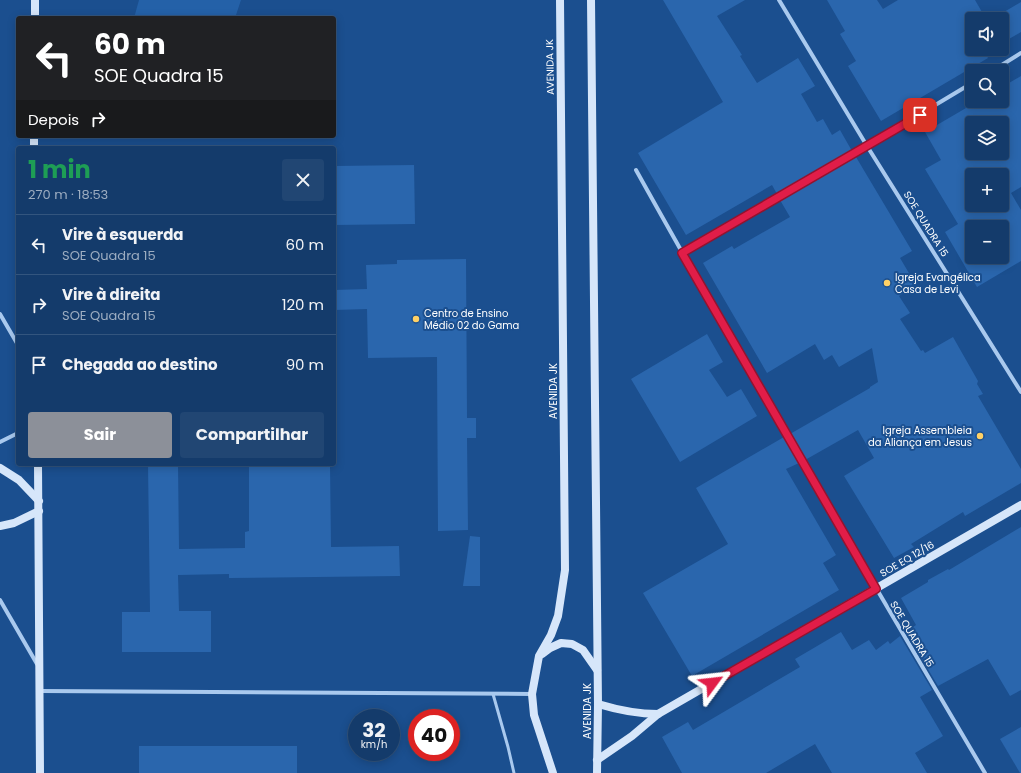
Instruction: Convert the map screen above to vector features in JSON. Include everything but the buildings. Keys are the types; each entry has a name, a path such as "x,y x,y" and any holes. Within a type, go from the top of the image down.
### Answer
{"main road":[{"path":"35,0 35,16"},
{"name":"AVENIDA JK","path":"553,773 534,715 532,694 539,656 551,635 558,616 565,570 560,0"},
{"name":"AVENIDA JK","path":"592,0 598,704 597,773"},
{"path":"38,466 40,773"},
{"path":"0,468 19,480 39,501"},
{"name":"SOE EQ 12/16","path":"597,760 632,736 658,714 1021,505"},
{"path":"0,526 14,523 39,511"},
{"path":"539,656 550,648 561,643 572,644 583,650 597,670"},
{"path":"598,704 621,711 658,714"}],"street":[{"name":"SOE QUADRA 15","path":"779,0 867,146 1021,392"},
{"path":"1003,64 1021,53"},
{"path":"682,253 965,87"},
{"name":"SOE QUADRA 15","path":"636,170 682,253 876,589 985,773"},
{"path":"0,314 16,342"},
{"path":"0,442 16,434"},
{"path":"0,600 40,668"},
{"path":"40,692 532,694"}],"lane":[{"path":"493,694 514,773"}],"shaded area":[{"path":"139,0 241,0 236,16 135,16"}],"place":[{"name":"Igreja Evangélica Casa de Levi","path":"887,283"},
{"name":"Centro de Ensino Médio 02 do Gama","path":"416,319"},
{"name":"Igreja Assembleia da Aliança em Jesus","path":"980,436"}],"route":[{"path":"712,683 876,589 682,253 920,115"}]}
